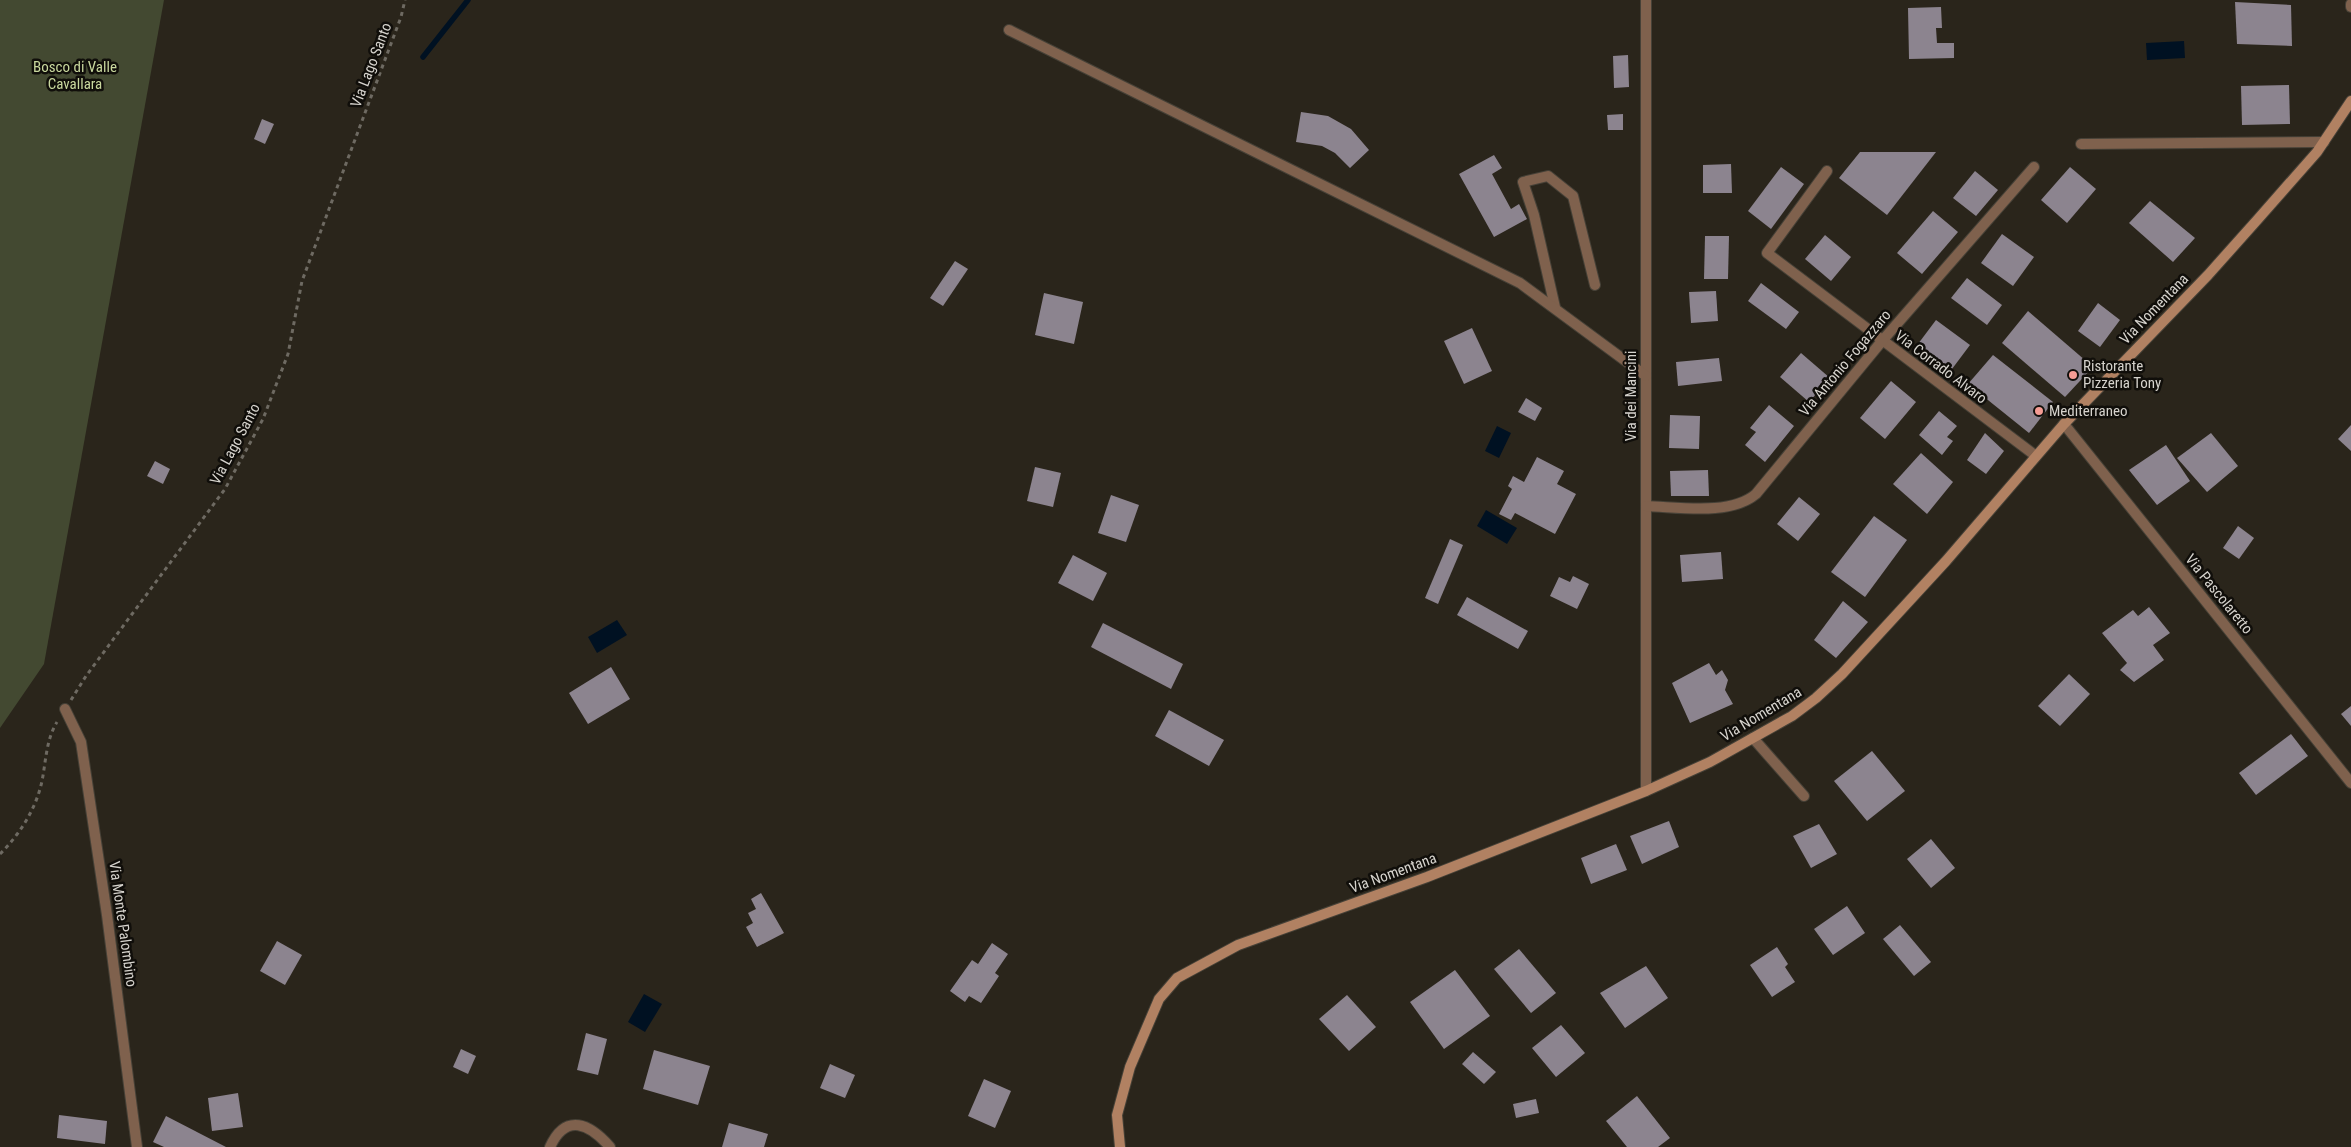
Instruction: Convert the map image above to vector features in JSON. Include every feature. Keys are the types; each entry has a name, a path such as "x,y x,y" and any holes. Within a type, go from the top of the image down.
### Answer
{"main road":[{"name":"Via Nomentana","path":"1120,1147 1117,1114 1130,1066 1159,999 1177,978 1238,945 1427,877 1646,791 1710,762 1804,708 1842,674 1946,561 2064,424 2208,275 2324,142 2351,101"}],"street":[{"name":"Via dei Mancini","path":"1646,0 1646,791"},
{"path":"1009,30 1520,283 1555,306 1646,376"},
{"path":"2081,144 2324,142"},
{"name":"Via Antonio Fogazzaro","path":"1646,506 1724,508 1736,506 1749,500 1882,341 2034,168"},
{"name":"Via Corrado Alvaro","path":"1828,171 1767,252 2036,456"},
{"path":"1555,306 1534,215 1523,182 1548,176 1573,196 1595,285"},
{"name":"Via Pascolaretto","path":"2064,424 2351,783"},
{"name":"Via Monte Palombino","path":"65,709 81,742 107,914 137,1147"},
{"path":"1753,738 1804,796"},
{"path":"550,1147 558,1132 569,1125 576,1124 596,1133 610,1147"}],"path":[{"name":"Via Lago Santo","path":"0,854 27,820 34,807 42,783 50,738 65,709 86,676 225,489 263,419 288,354 302,281 406,0"}],"green space":[{"name":"Bosco di Valle Cavallara","path":"0,0 164,0 44,664 0,728"}],"water":[{"path":"2184,41 2185,58 2147,60 2146,43"},
{"path":"1497,426 1511,433 1499,458 1485,451"},
{"path":"1486,510 1517,528 1507,544 1477,526"},
{"path":"617,620 627,635 597,653 588,637"},
{"path":"644,994 662,1004 645,1032 628,1022"}],"building":[{"path":"2235,2 2291,5 2292,46 2237,44"},
{"path":"1941,7 1942,28 1936,28 1937,43 1954,43 1954,58 1909,59 1908,8"},
{"path":"1628,55 1629,87 1614,88 1613,56"},
{"path":"2289,85 2290,124 2242,125 2241,86"},
{"path":"1301,112 1328,116 1351,129 1369,150 1350,168 1335,153 1322,146 1296,142"},
{"path":"1623,114 1623,130 1608,130 1607,115"},
{"path":"262,119 274,124 265,144 254,139"},
{"path":"1860,152 1936,152 1887,215 1839,178"},
{"path":"1494,155 1502,168 1492,174 1511,209 1519,204 1527,219 1494,237 1459,174"},
{"path":"1731,164 1732,193 1703,193 1703,165"},
{"path":"1781,167 1804,184 1771,229 1748,211"},
{"path":"2070,167 2096,189 2067,223 2041,200"},
{"path":"1975,171 1998,190 1976,216 1953,198"},
{"path":"2150,201 2195,238 2173,262 2129,223"},
{"path":"1933,211 1958,232 1922,274 1897,253"},
{"path":"2002,234 2034,257 2013,286 1981,263"},
{"path":"1825,235 1851,257 1831,281 1805,259"},
{"path":"1705,236 1729,236 1728,279 1704,279"},
{"path":"955,261 968,269 943,306 930,298"},
{"path":"1967,278 2002,305 1987,325 1951,298"},
{"path":"1761,283 1799,312 1786,329 1748,301"},
{"path":"1716,291 1718,321 1691,323 1689,292"},
{"path":"1044,293 1083,302 1074,344 1035,335"},
{"path":"2098,303 2120,320 2100,347 2078,331"},
{"path":"2028,311 2093,367 2065,397 2002,343"},
{"path":"1936,320 1970,345 1949,373 1915,348"},
{"path":"1472,328 1492,371 1464,384 1444,341"},
{"path":"1801,353 1830,378 1809,402 1780,377"},
{"path":"1993,355 2053,402 2029,433 1968,384"},
{"path":"1719,358 1722,381 1678,386 1676,362"},
{"path":"1891,381 1916,402 1885,439 1860,418"},
{"path":"1526,398 1542,408 1535,421 1518,412"},
{"path":"1769,405 1794,426 1765,462 1745,445 1756,432 1750,428"},
{"path":"1939,411 1957,426 1947,437 1953,441 1942,455 1919,435"},
{"path":"1670,415 1700,416 1699,449 1669,448"},
{"path":"2351,425 2351,451 2338,439"},
{"path":"1985,433 2004,451 1986,474 1967,460"},
{"path":"2211,433 2238,466 2207,492 2177,458"},
{"path":"2166,445 2190,481 2157,505 2129,470"},
{"path":"1921,453 1953,482 1927,514 1893,484"},
{"path":"1537,457 1564,471 1557,484 1576,494 1555,534 1515,513 1511,520 1499,514 1512,489 1508,486 1513,476 1524,482"},
{"path":"155,461 170,469 163,484 147,476"},
{"path":"1035,467 1061,473 1053,507 1027,501"},
{"path":"1708,470 1709,496 1671,496 1670,471"},
{"path":"1111,495 1139,505 1126,542 1098,533"},
{"path":"1799,497 1820,514 1798,541 1777,524"},
{"path":"1874,516 1907,540 1865,597 1831,572"},
{"path":"2238,526 2254,538 2239,559 2223,548"},
{"path":"1450,539 1463,545 1438,604 1425,598"},
{"path":"1721,552 1723,579 1682,582 1680,555"},
{"path":"1073,555 1107,573 1093,601 1058,583"},
{"path":"1573,576 1589,584 1577,609 1550,596 1559,577 1570,582"},
{"path":"1467,597 1528,631 1518,649 1457,615"},
{"path":"1843,601 1868,622 1836,658 1814,640"},
{"path":"2149,607 2170,633 2153,645 2164,660 2134,682 2120,670 2127,663 2102,633 2133,610 2138,616"},
{"path":"1103,623 1183,664 1171,689 1091,647"},
{"path":"1709,663 1716,675 1722,670 1728,680 1725,690 1733,704 1690,723 1672,683"},
{"path":"611,667 630,699 588,724 569,693"},
{"path":"2069,674 2090,694 2060,726 2038,706"},
{"path":"2351,706 2351,726 2341,714"},
{"path":"1169,710 1224,740 1209,766 1155,736"},
{"path":"2291,734 2308,756 2256,795 2239,773"},
{"path":"1872,751 1905,791 1867,821 1834,781"},
{"path":"1669,821 1679,847 1642,864 1630,836"},
{"path":"1819,824 1837,854 1811,868 1793,836"},
{"path":"1931,839 1955,868 1931,888 1907,859"},
{"path":"1616,844 1627,870 1591,884 1581,858"},
{"path":"761,893 784,933 757,947 746,927 753,923 748,913 756,909 751,899"},
{"path":"1847,906 1865,933 1833,955 1814,929"},
{"path":"1900,925 1931,962 1914,976 1883,939"},
{"path":"277,941 302,955 285,985 260,971"},
{"path":"992,943 1008,954 995,973 999,976 981,1003 969,996 965,1002 950,991 972,960 978,964"},
{"path":"1777,947 1788,964 1785,967 1795,982 1772,997 1750,965"},
{"path":"1519,949 1556,993 1531,1013 1494,969"},
{"path":"1646,966 1668,998 1625,1028 1600,993"},
{"path":"1455,970 1490,1016 1444,1049 1410,1002"},
{"path":"1347,995 1376,1027 1349,1051 1319,1019"},
{"path":"1561,1025 1585,1053 1556,1077 1532,1048"},
{"path":"586,1033 607,1039 598,1075 577,1070"},
{"path":"461,1049 476,1056 468,1074 453,1067"},
{"path":"654,1050 710,1066 698,1105 643,1089"},
{"path":"1473,1052 1496,1072 1484,1084 1462,1064"},
{"path":"830,1064 855,1075 845,1098 820,1088"},
{"path":"984,1079 1011,1091 995,1128 968,1116"},
{"path":"238,1093 243,1127 212,1131 208,1098"},
{"path":"1637,1096 1670,1138 1658,1147 1627,1147 1606,1121"},
{"path":"1536,1099 1539,1113 1516,1118 1513,1104"},
{"path":"59,1115 107,1121 105,1144 57,1138"},
{"path":"166,1116 226,1147 164,1147 153,1142"},
{"path":"729,1123 768,1134 764,1147 722,1147"}],"waterway":[{"path":"423,57 468,0"}],"place":[{"name":"Ristorante Pizzeria Tony","path":"2073,375"},
{"name":"Mediterraneo","path":"2039,411"}]}
